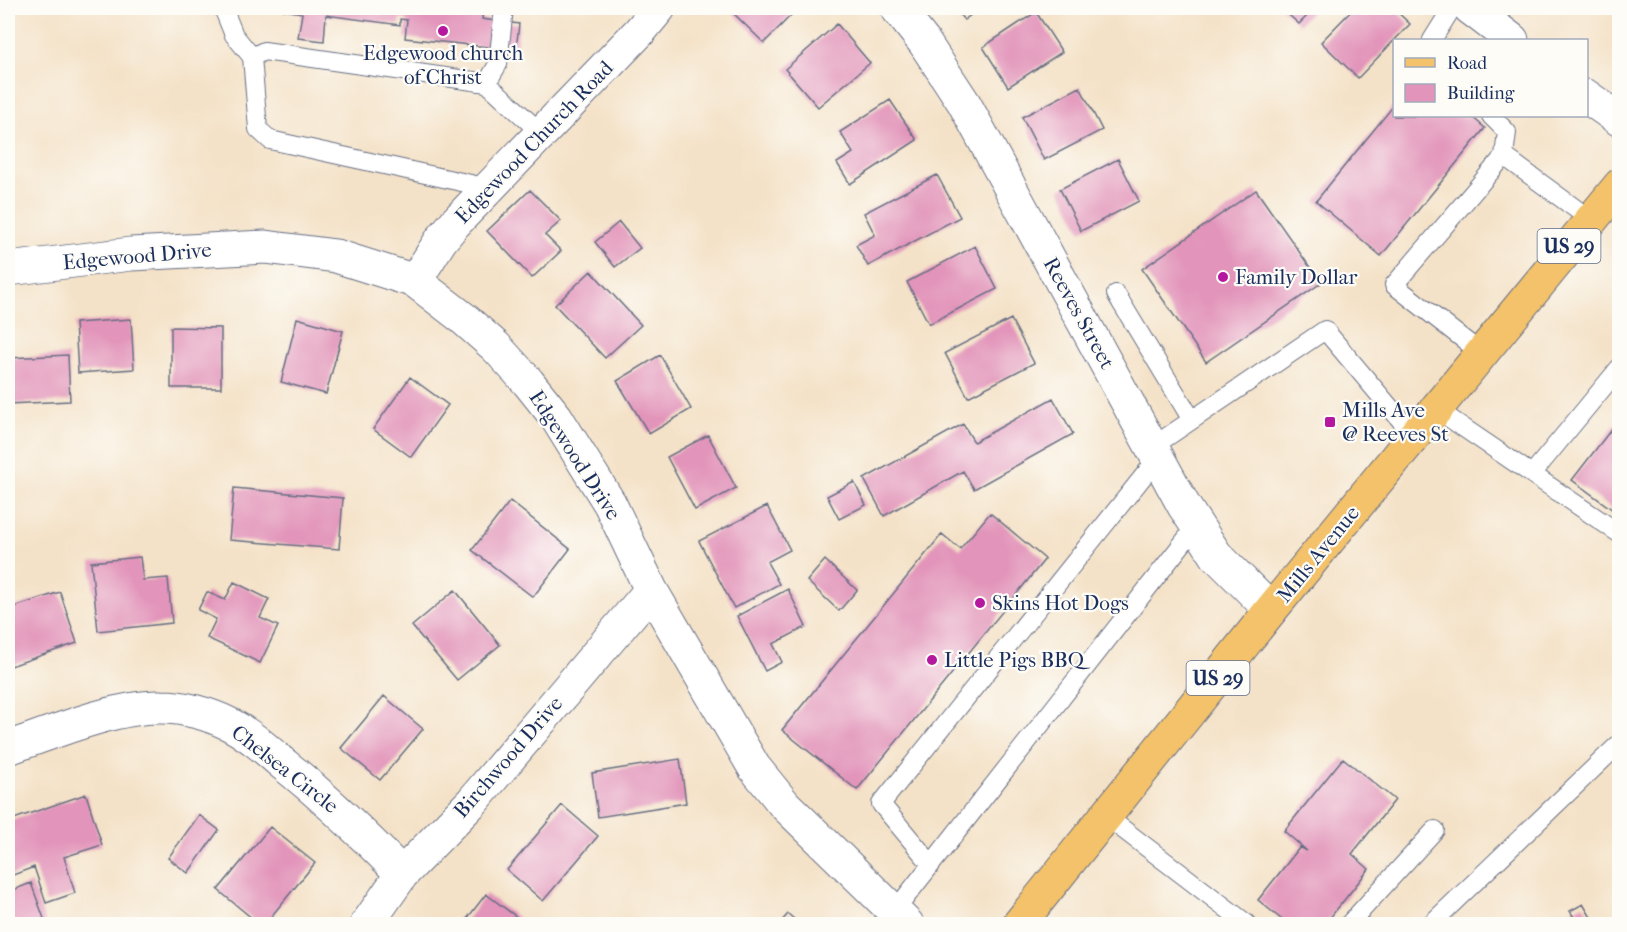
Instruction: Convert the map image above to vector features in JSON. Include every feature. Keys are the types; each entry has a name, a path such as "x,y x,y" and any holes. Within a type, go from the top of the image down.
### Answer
{"main road":[{"name":"Mills Avenue","path":"1019,924 1271,610 1620,185"}],"street":[{"name":"Edgewood Church Road","path":"415,281 441,240 640,31 659,8"},
{"name":"Reeves Street","path":"897,8 924,42 964,103 1155,453 1197,525 1216,555 1271,610"},
{"path":"1470,8 1511,39"},
{"path":"1588,97 1620,120"},
{"name":"Edgewood Drive","path":"8,269 131,254 265,247 336,256 415,281 464,318 496,347 556,417 610,504 651,590 754,767 784,804 901,918"},
{"name":"Birchwood Drive","path":"367,924 402,874 472,802 651,590"},
{"name":"Chelsea Circle","path":"8,748 71,726 151,707 186,710 212,717 253,739 311,786 402,874"}],"lane":[{"path":"223,8 234,35 252,57 258,129 270,140 489,188"},
{"path":"487,82 498,64 504,8"},
{"path":"1433,39 1452,8"},
{"path":"252,57 264,51 487,82 541,133"},
{"path":"1481,354 1394,285 1504,156 1507,132 1492,117"},
{"path":"1504,156 1591,220"},
{"path":"1116,294 1192,420"},
{"path":"931,864 881,804 1155,453 1192,420 1325,330 1414,436"},
{"path":"1532,474 1620,368"},
{"path":"1436,409 1620,534"},
{"path":"901,918 931,864 1197,525"},
{"path":"1431,924 1620,743"},
{"path":"1107,817 1247,924"},
{"path":"1349,924 1435,830"}],"building":[{"name":"Edgewood church of Christ","path":"274,8 483,8 482,19 519,24 516,50 405,38 407,20 400,19 400,25 326,15 324,41 298,38 302,13"},
{"path":"728,8 798,8 764,43"},
{"path":"954,8 980,8 964,20"},
{"path":"1281,8 1315,8 1299,24"},
{"path":"1354,8 1393,8 1410,24 1393,39 1358,78 1321,42"},
{"path":"1036,12 1062,52 1008,87 983,47"},
{"path":"837,24 870,63 818,107 785,69"},
{"path":"1080,87 1102,130 1044,160 1022,117"},
{"path":"890,100 917,140 850,184 837,163 853,153 840,132"},
{"path":"1393,106 1393,117 1472,117 1485,128 1381,256 1316,201"},
{"path":"1118,159 1139,201 1081,231 1060,189"},
{"path":"937,175 960,217 868,266 856,245 875,235 864,213"},
{"path":"530,190 561,221 545,235 561,251 532,278 487,231"},
{"path":"1256,190 1321,283 1206,362 1142,269"},
{"path":"619,222 640,248 615,267 595,242"},
{"path":"975,246 997,289 929,324 907,282"},
{"path":"591,271 641,325 605,358 555,305"},
{"path":"297,318 343,331 326,394 281,382"},
{"path":"131,319 134,369 78,373 75,323"},
{"path":"1011,319 1034,363 968,397 945,353"},
{"path":"171,327 221,328 221,388 171,388"},
{"path":"68,355 70,401 8,404 8,358"},
{"path":"660,355 691,409 649,434 617,381"},
{"path":"410,377 448,405 411,457 373,429"},
{"path":"1053,398 1073,434 974,489 963,471 884,516 864,479 963,424 974,442"},
{"path":"1620,418 1620,515 1572,480"},
{"path":"708,435 736,488 695,510 667,457"},
{"path":"854,482 866,505 839,519 827,496"},
{"path":"234,488 343,498 339,549 229,540"},
{"path":"510,501 570,549 533,597 472,550"},
{"path":"767,506 790,550 767,562 779,584 734,608 699,541"},
{"path":"990,513 1045,559 857,790 782,730 942,534 960,549"},
{"path":"140,557 143,580 168,578 172,623 98,631 91,562"},
{"path":"825,560 857,590 839,611 807,581"},
{"path":"234,582 269,599 260,618 278,626 260,663 207,638 216,619 198,610 207,592 225,600"},
{"path":"788,589 806,627 773,644 782,662 765,671 737,616"},
{"path":"455,590 500,645 457,680 412,626"},
{"path":"60,592 77,643 8,667 8,609"},
{"path":"384,696 423,729 380,780 341,748"},
{"path":"1343,758 1395,800 1352,854 1369,869 1325,924 1287,924 1258,900 1300,847 1307,851 1284,831"},
{"path":"680,759 686,803 598,817 592,773"},
{"path":"86,794 102,845 64,857 75,893 46,903 34,867 8,877 8,821"},
{"path":"562,805 598,836 543,901 507,870"},
{"path":"199,815 219,830 188,873 168,858"},
{"path":"270,827 315,863 265,924 259,924 218,890"},
{"path":"31,883 46,924 8,924 8,892"},
{"path":"486,894 522,921 520,924 463,924"},
{"path":"1583,904 1595,924 1578,924 1570,911"},
{"path":"788,914 800,924 779,924"}],"place":[{"name":"Edgewood church of Christ","path":"443,31"},
{"name":"Family Dollar","path":"1223,277"},
{"name":"Mills Ave @ Reeves St","path":"1330,422"},
{"name":"Skins Hot Dogs","path":"980,603"},
{"name":"Little Pigs BBQ","path":"932,660"}]}
